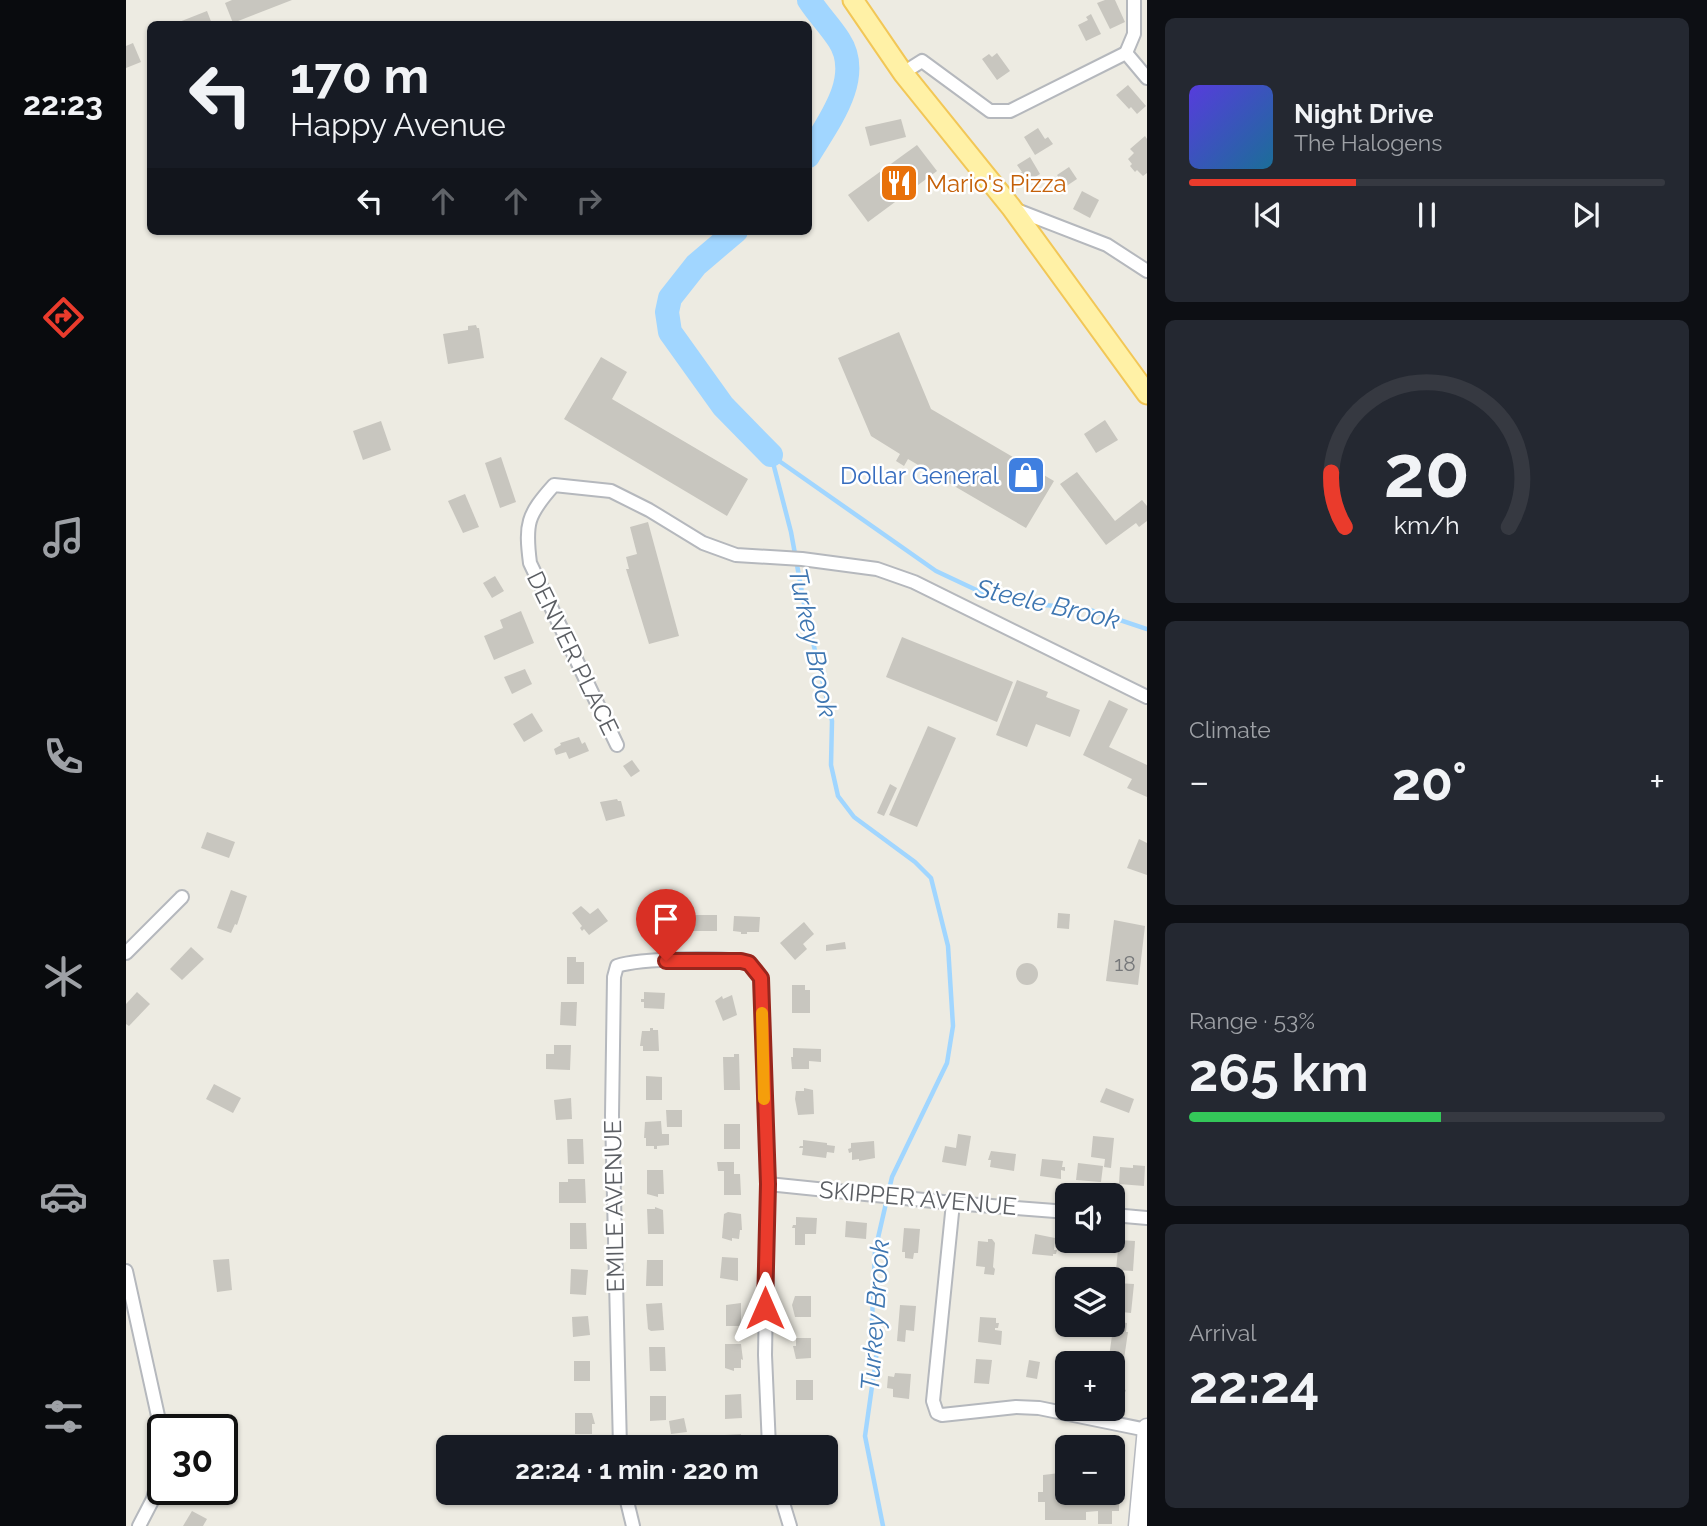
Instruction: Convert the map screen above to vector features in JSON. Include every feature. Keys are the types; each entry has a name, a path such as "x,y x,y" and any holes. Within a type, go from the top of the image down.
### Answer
{"main road":[{"path":"853,0 903,73 1011,207 1147,394"},
{"path":"1138,1526 1147,1429"}],"street":[{"path":"903,73 922,61 990,111 1010,111 1126,53 1134,34 1134,0"},
{"path":"1126,53 1147,78"},
{"path":"1011,207 1107,245 1147,271"},
{"name":"DENVER PLACE","path":"617,745 530,563 526,534 535,506 554,485 611,491 649,509 702,543 736,555 802,559 877,569 914,582 1147,697"},
{"path":"126,953 182,897"},
{"name":"EMILE AVENUE","path":"620,1435 612,1115 614,977 617,966 662,961 741,961 749,963 757,970 762,989 768,1184"},
{"path":"768,1184 765,1355 768,1435"},
{"name":"SKIPPER AVENUE","path":"768,1184 1055,1211"},
{"path":"953,1203 933,1401 937,1413 942,1415 1016,1407 1039,1408 1147,1429"},
{"path":"1125,1216 1147,1218"},
{"path":"126,1271 160,1425 162,1464 153,1499 139,1526"},
{"path":"628,1505 633,1526"},
{"path":"784,1505 790,1526"}],"building":[{"path":"232,0 292,0 238,21 232,21 225,3"},
{"path":"1115,0 1125,22 1110,29 1097,3"},
{"path":"207,11 211,21 182,21"},
{"path":"1091,14 1101,34 1086,41 1078,25 1088,20 1086,17"},
{"path":"133,43 141,62 126,68 126,46"},
{"path":"997,53 1010,71 997,80 982,59"},
{"path":"1128,85 1146,106 1137,114 1116,95"},
{"path":"901,119 906,137 870,146 865,127"},
{"path":"1038,128 1045,139 1048,137 1053,144 1035,155 1024,137"},
{"path":"1145,136 1147,173 1143,176 1137,170 1135,172 1128,159 1134,153 1130,149"},
{"path":"917,145 937,171 868,222 848,195"},
{"path":"1030,157 1040,174 1024,184 1018,174 1022,172 1017,165"},
{"path":"1069,167 1077,179 1065,187 1057,175"},
{"path":"1082,191 1099,200 1090,218 1073,209"},
{"path":"476,325 479,328 484,358 448,364 443,334 468,330 468,326"},
{"path":"899,332 931,409 1054,481 1026,528 908,459 904,466 896,461 900,454 871,436 838,358"},
{"path":"601,357 627,372 612,399 748,479 727,516 564,419"},
{"path":"1105,420 1118,440 1096,453 1084,434"},
{"path":"381,421 391,450 363,460 353,431"},
{"path":"501,457 516,502 500,508 485,463"},
{"path":"1077,472 1115,521 1142,500 1147,506 1147,521 1139,527 1136,523 1106,545 1060,484"},
{"path":"465,494 479,527 463,533 448,501"},
{"path":"648,522 679,636 649,644 626,569 629,569 626,557 637,554 630,527"},
{"path":"495,576 504,591 492,598 483,583"},
{"path":"521,611 534,643 494,660 484,636 503,628 500,620"},
{"path":"902,637 1013,682 997,722 886,677"},
{"path":"525,669 532,684 512,694 504,677"},
{"path":"1017,680 1048,692 1046,697 1080,710 1070,737 1036,724 1027,747 996,735"},
{"path":"1109,700 1128,709 1109,747 1147,765 1147,797 1127,788 1132,779 1083,755"},
{"path":"532,713 543,731 524,742 513,724"},
{"path":"928,726 956,738 917,827 889,815"},
{"path":"579,737 589,751 569,759 566,752 556,755 554,749 561,745 560,743"},
{"path":"632,760 640,771 631,777 623,766"},
{"path":"890,784 897,788 884,816 877,813"},
{"path":"617,799 621,801 625,816 606,821 600,802"},
{"path":"207,832 235,842 229,858 201,848"},
{"path":"1139,839 1147,843 1147,875 1127,868"},
{"path":"231,890 247,896 237,925 235,924 231,933 217,928"},
{"path":"581,906 590,914 598,908 608,921 589,935 584,929 582,931 582,926 572,913"},
{"path":"640,909 665,909 664,926 640,926"},
{"path":"1058,913 1070,914 1069,929 1057,928"},
{"path":"694,915 717,915 717,931 693,931"},
{"path":"734,916 760,917 759,932 741,934 733,931"},
{"path":"1114,920 1145,926 1138,985 1106,981"},
{"path":"804,922 814,934 803,944 807,949 795,960 780,943"},
{"path":"845,942 846,949 826,951 826,945"},
{"path":"191,947 204,959 182,980 170,969"},
{"path":"567,957 576,957 576,962 584,962 584,984 567,984"},
{"path":"1027,963 1035,966 1038,974 1035,982 1027,985 1019,982 1016,974 1019,966"},
{"path":"792,985 805,985 805,990 810,990 810,1013 792,1013"},
{"path":"137,992 150,1004 129,1026 126,1024 126,1004"},
{"path":"644,992 665,993 664,1009 644,1008 641,999 644,999"},
{"path":"732,995 737,1015 723,1021 715,1001 722,996 723,999"},
{"path":"561,1002 577,1002 576,1026 560,1025"},
{"path":"650,1028 658,1030 659,1051 643,1051 643,1046 640,1046 642,1031 650,1031"},
{"path":"554,1045 571,1045 570,1070 546,1069 546,1054 554,1054"},
{"path":"793,1048 821,1049 821,1062 809,1061 809,1069 792,1069"},
{"path":"734,1054 739,1054 740,1090 724,1090 723,1057 734,1057"},
{"path":"646,1076 662,1077 662,1100 646,1100"},
{"path":"214,1084 241,1098 233,1113 206,1099"},
{"path":"804,1088 813,1090 814,1114 798,1115 796,1091 804,1091"},
{"path":"1106,1088 1134,1099 1129,1113 1100,1102"},
{"path":"571,1098 572,1119 556,1120 554,1100"},
{"path":"666,1110 682,1110 682,1127 667,1127"},
{"path":"661,1121 662,1134 669,1134 669,1145 657,1146 657,1149 654,1149 654,1146 646,1146 645,1122"},
{"path":"724,1124 740,1124 740,1149 724,1149"},
{"path":"958,1134 971,1136 966,1166 942,1162 945,1146 956,1148"},
{"path":"1093,1136 1114,1138 1111,1168 1104,1167 1105,1159 1091,1157"},
{"path":"567,1139 583,1139 584,1164 568,1164"},
{"path":"803,1140 835,1146 834,1153 827,1152 826,1158 802,1155 803,1148 799,1148 803,1146"},
{"path":"874,1141 875,1158 852,1160 852,1152 849,1153 848,1149 851,1148 851,1143"},
{"path":"991,1151 1016,1154 1014,1171 990,1167 991,1160 988,1160"},
{"path":"1042,1159 1063,1161 1062,1167 1065,1167 1065,1171 1061,1170 1061,1179 1040,1176"},
{"path":"717,1162 734,1162 734,1174 740,1174 741,1195 724,1195 724,1171 718,1171"},
{"path":"1078,1163 1103,1166 1101,1182 1076,1180"},
{"path":"1133,1165 1145,1166 1144,1186 1119,1183 1120,1167 1133,1168"},
{"path":"647,1170 663,1170 664,1194 658,1194 658,1197 647,1194"},
{"path":"568,1179 585,1179 586,1203 559,1203 559,1182 568,1182"},
{"path":"655,1207 663,1210 664,1234 648,1234 647,1209"},
{"path":"724,1214 741,1214 742,1230 739,1239 732,1238 732,1241 722,1238"},
{"path":"796,1217 817,1218 816,1234 805,1234 805,1245 795,1245 795,1228 792,1228 796,1225"},
{"path":"846,1221 867,1223 866,1239 845,1237"},
{"path":"570,1223 586,1223 587,1249 570,1249"},
{"path":"904,1228 920,1229 918,1253 914,1253 913,1259 905,1258 905,1252 902,1252"},
{"path":"1035,1234 1055,1238 1056,1254 1032,1254"},
{"path":"988,1239 995,1243 994,1275 984,1274 985,1267 976,1266 978,1241 988,1242"},
{"path":"1125,1240 1135,1241 1133,1271 1116,1267 1118,1253 1125,1253"},
{"path":"722,1257 738,1258 738,1281 720,1278"},
{"path":"229,1259 232,1290 217,1292 213,1260"},
{"path":"647,1260 663,1260 663,1286 646,1286"},
{"path":"571,1269 588,1270 586,1295 570,1294"},
{"path":"1125,1284 1134,1284 1131,1313 1125,1312"},
{"path":"795,1296 811,1296 811,1317 795,1317 792,1305"},
{"path":"662,1303 664,1330 651,1331 648,1329 646,1304"},
{"path":"741,1303 741,1326 726,1326 726,1305"},
{"path":"900,1305 916,1306 914,1331 906,1330 905,1342 897,1341"},
{"path":"588,1316 590,1335 573,1337 572,1317"},
{"path":"980,1317 996,1318 996,1323 999,1323 995,1330 1002,1331 1001,1345 978,1342"},
{"path":"1127,1323 1125,1352 1110,1351 1112,1337 1125,1337"},
{"path":"796,1338 811,1338 811,1358 796,1359 793,1346 796,1346"},
{"path":"725,1344 741,1344 741,1368 734,1368 734,1371 725,1368"},
{"path":"649,1347 665,1347 666,1371 650,1371"},
{"path":"976,1359 992,1360 989,1384 974,1383"},
{"path":"1029,1360 1040,1362 1037,1379 1026,1377"},
{"path":"574,1361 590,1361 590,1381 574,1381"},
{"path":"895,1373 911,1374 909,1399 893,1397 893,1389 887,1388 888,1376 894,1377"},
{"path":"796,1380 813,1380 813,1400 796,1400"},
{"path":"741,1394 742,1418 725,1419 725,1395"},
{"path":"650,1396 666,1396 666,1420 650,1421"},
{"path":"575,1413 592,1413 595,1424 592,1424 592,1434 575,1434"},
{"path":"684,1418 687,1432 671,1434 669,1421"},
{"path":"1055,1474 1055,1505 1119,1505 1119,1511 1112,1511 1112,1524 1098,1524 1098,1511 1086,1512 1086,1520 1045,1520 1045,1502 1038,1502 1038,1492 1043,1492 1043,1475"},
{"path":"192,1511 207,1519 203,1526 183,1526"}],"waterway":[{"name":"Steele Brook","path":"809,0 839,40 846,55 847,70 840,100 812,149"},
{"name":"Steele Brook","path":"731,235 696,265 670,298 667,312 670,332 723,406 771,455"},
{"name":"Turkey Brook","path":"771,455 791,532 805,609 832,721 831,765 838,796 854,817 915,862 931,878 948,946 953,1026 947,1063 892,1177 875,1251 872,1320 877,1351 865,1436 883,1526"},
{"name":"Steele Brook","path":"772,456 936,571 987,595 1034,604 1087,609 1147,629"}],"slow traffic":[{"path":"762,1013 764,1099"}],"place":[{"name":"Mario's Pizza","path":"899,183"},
{"name":"Dollar General","path":"1026,475"}],"route":[{"path":"666,961 741,961 749,963 761,978 768,1184 765,1308"}]}
